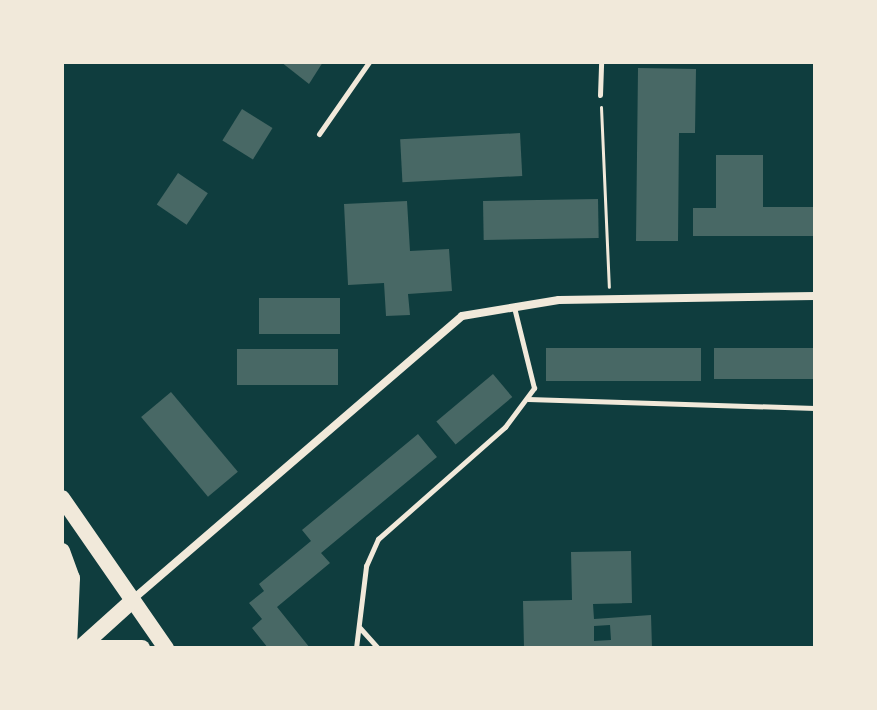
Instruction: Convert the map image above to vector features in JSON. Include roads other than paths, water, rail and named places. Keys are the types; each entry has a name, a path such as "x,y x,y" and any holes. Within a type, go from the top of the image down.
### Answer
{"main road":[{"path":"62,498 166,648"},
{"path":"62,551 72,578 69,648"},
{"path":"80,648 132,601"},
{"path":"96,648 142,648"}],"street":[{"path":"132,601 462,316 513,304 815,296"}],"lane":[{"path":"319,134 369,62"},
{"path":"600,95 601,62"},
{"path":"356,648 366,566 378,539 528,399 534,388 513,304"},
{"path":"528,399 815,408"},
{"path":"360,628 378,648"}]}
